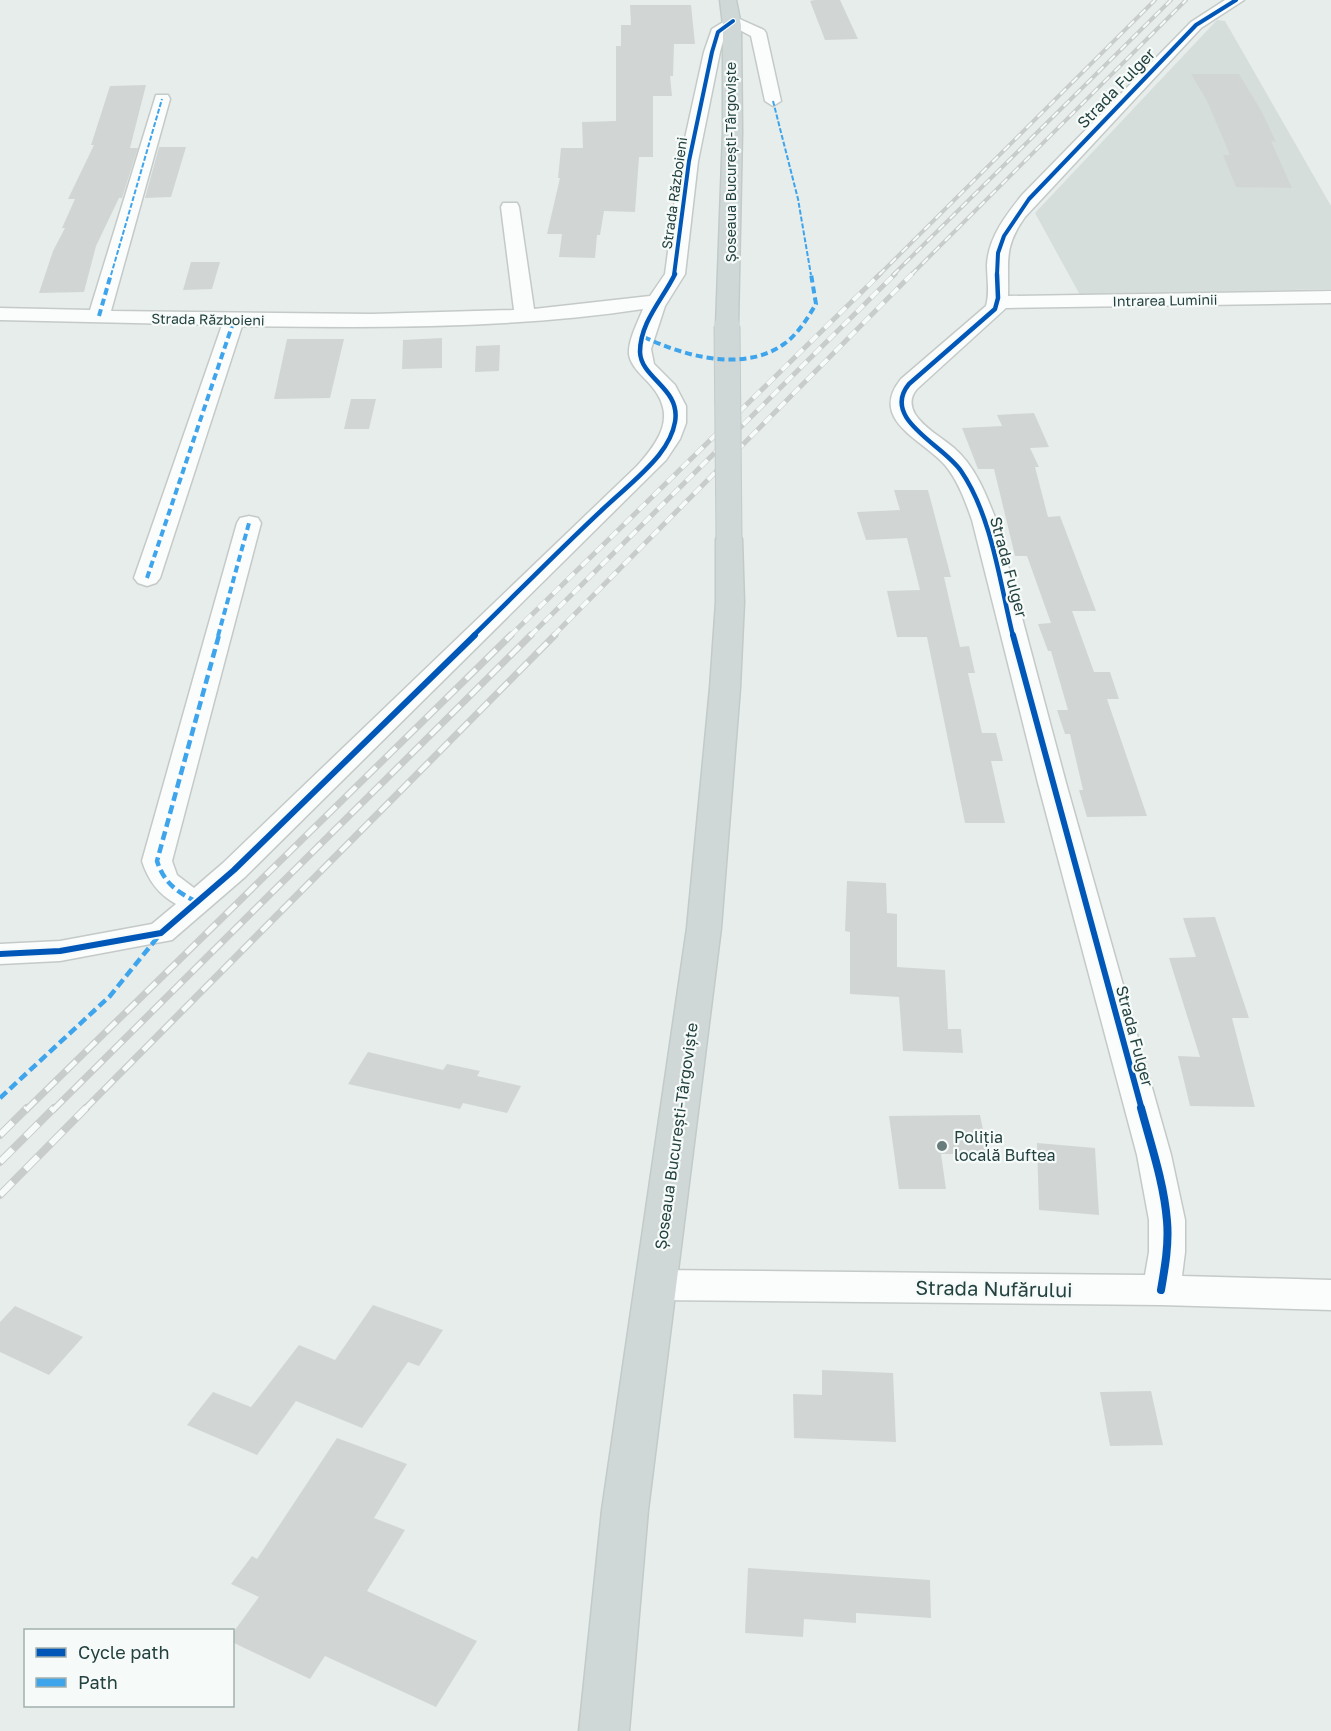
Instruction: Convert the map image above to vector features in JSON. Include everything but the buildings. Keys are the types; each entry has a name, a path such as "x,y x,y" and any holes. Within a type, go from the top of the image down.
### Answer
{"main road":[{"name":"Șoseaua București-Târgoviște","path":"604,1731 625,1510 704,928 725,688 730,602 728,326 733,135 731,61 733,21 728,0"}],"street":[{"name":"Strada Fulger","path":"1161,1290 1167,1252 1167,1220 1154,1155 1025,684 989,536 974,495 953,461 911,423 902,410 900,402 902,393 909,384 989,316 999,302 997,262 1001,243 1016,215 1067,158 1196,25 1236,0"},
{"path":"733,21 758,33 773,101"},
{"name":"Strada Războieni","path":"0,314 234,320 411,320 525,316 619,308 657,301 669,288 675,274 689,161 712,52 718,32 733,21"},
{"path":"99,316 162,99"},
{"path":"510,207 525,316"},
{"name":"Intrarea Luminii","path":"999,302 1331,297"},
{"path":"0,954 60,951 161,933 234,870 647,468 673,432 676,417 675,406 669,392 646,368 640,354 657,301"},
{"path":"147,578 234,320"},
{"path":"197,902 176,892 161,878 157,861 249,523"},
{"name":"Strada Nufărului","path":"656,1285 1161,1290 1331,1295"}],"shaded area":[{"path":"1217,20 1225,21 1331,206 1331,289 1080,295 1035,213"}],"railway":[{"path":"879,275 1155,0"},
{"path":"893,275 1171,0"},
{"path":"912,274 1186,0"},
{"path":"510,636 880,274"},
{"path":"530,636 895,274"},
{"path":"553,636 912,274"},
{"path":"26,1110 511,635"},
{"path":"53,1110 531,635"},
{"path":"84,1110 555,635"},
{"path":"0,1135 27,1108"},
{"path":"0,1162 54,1108"},
{"path":"0,1195 86,1108"}],"marked path":[{"path":"99,316 162,99"},
{"path":"644,337 686,354 709,358 760,355 787,342 801,327 816,304 798,199 773,101"},
{"path":"147,578 234,320"},
{"path":"197,902 166,882 157,861 249,523"},
{"path":"0,1098 110,996 161,933"}],"cycle path":[{"path":"1161,1290 1167,1252 1167,1220 1154,1155 1052,783 987,533 968,481 952,459 910,423 901,408 900,401 909,384 995,309 998,292 998,253 1013,220 1029,199 1196,25 1236,0"},
{"path":"0,954 60,951 161,933 234,870 604,508 645,471 658,455 669,439 675,423 675,406 667,390 644,364 640,349 657,301 675,274 689,161 712,52 718,32 733,21"}],"place":[{"name":"Poliția locală Buftea","path":"942,1146"}]}
